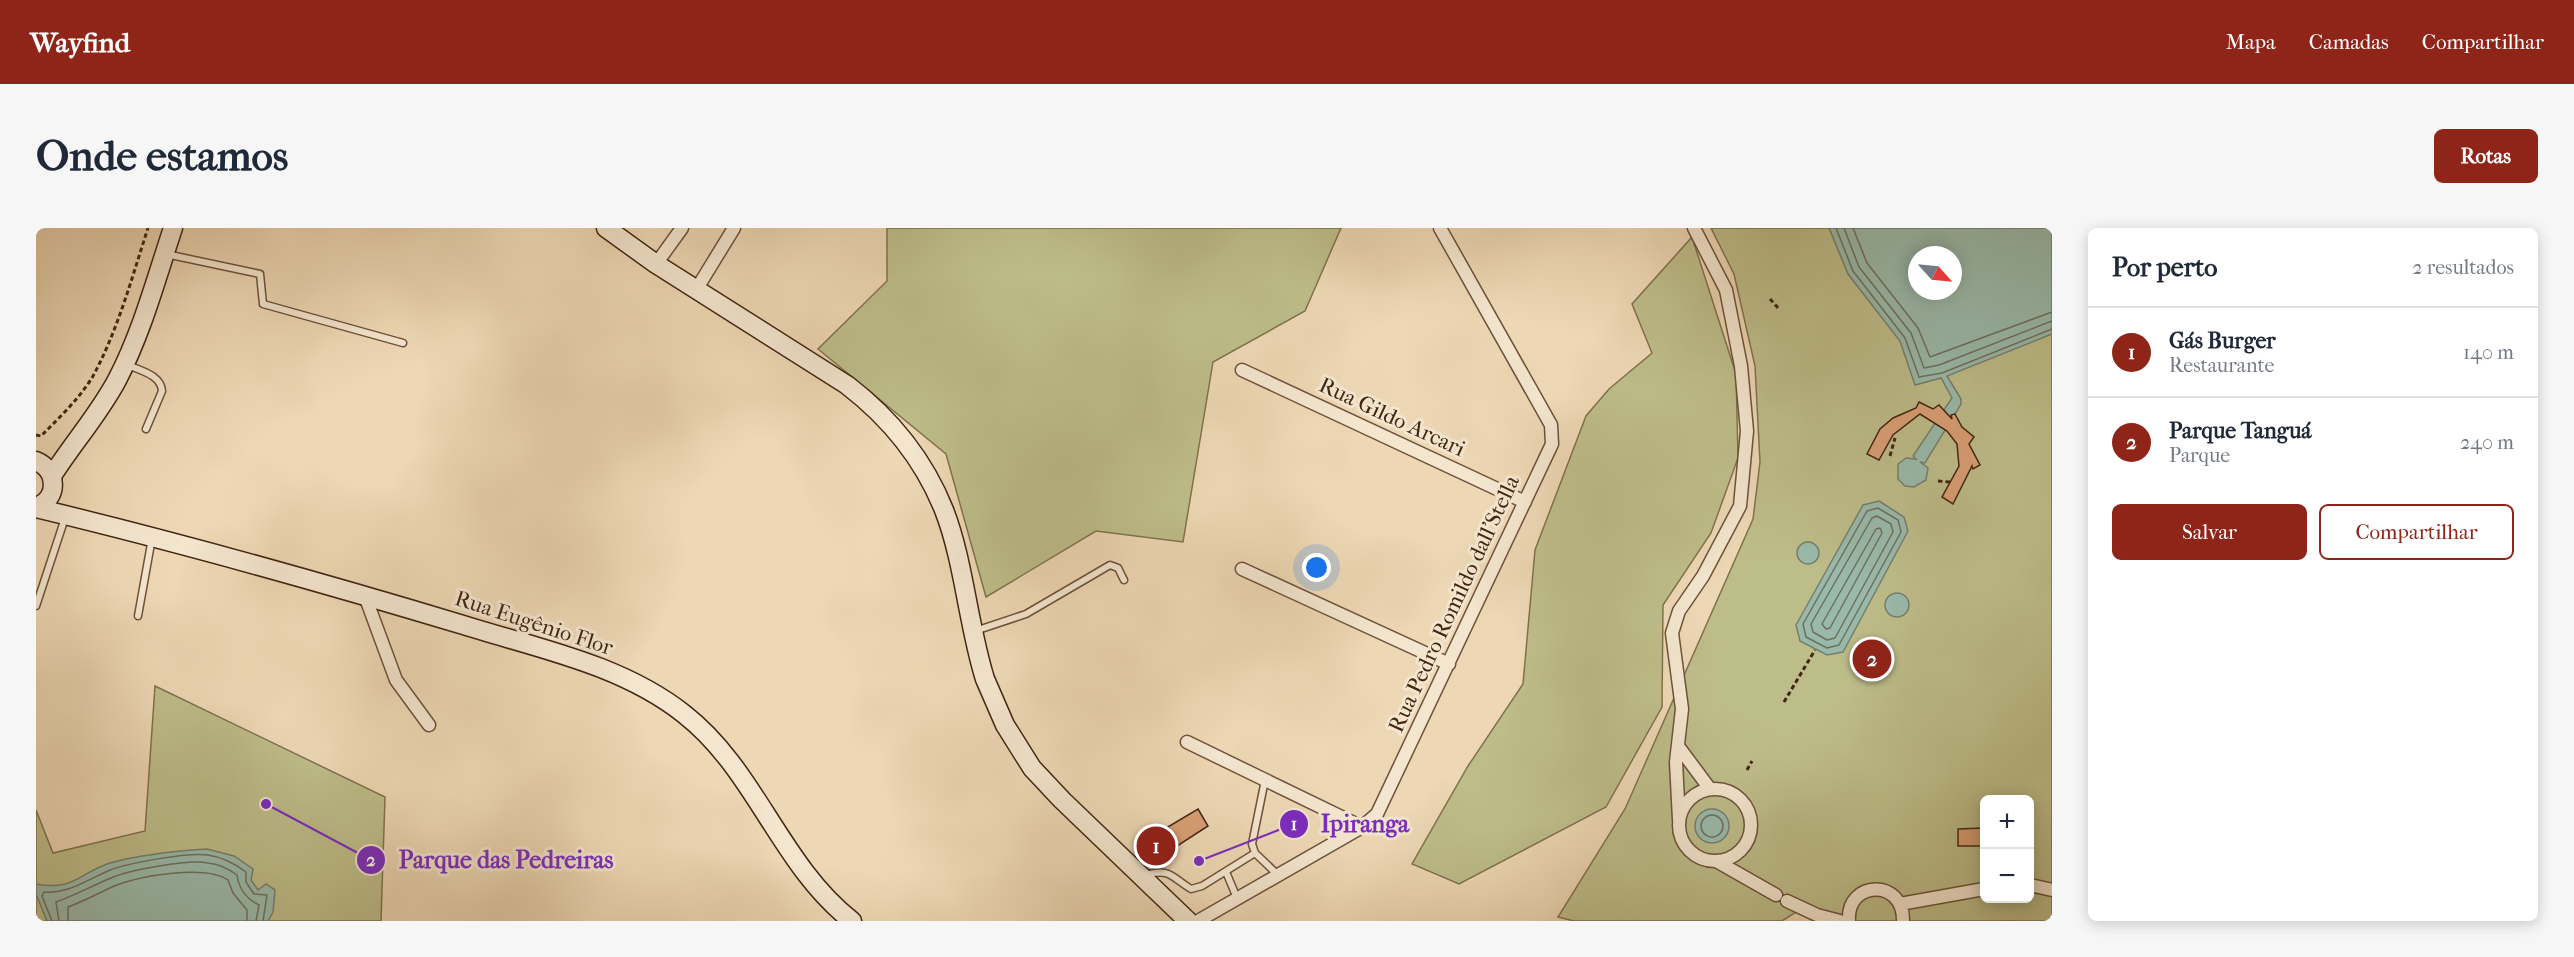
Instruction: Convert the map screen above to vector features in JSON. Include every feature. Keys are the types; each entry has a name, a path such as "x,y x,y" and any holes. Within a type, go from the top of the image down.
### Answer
{"main road":[{"path":"36,507 46,502 53,483 77,438 105,400 125,363 143,320 173,228"},
{"path":"606,228 656,264 847,385 871,403 894,428 915,454 944,511 972,632 995,705 1032,768 1062,800 1188,921"},
{"path":"37,460 77,438"},
{"name":"Rua Eugênio Flor","path":"37,460 74,508 103,524"},
{"name":"Rua Eugênio Flor","path":"36,507 365,596 572,659 628,680 652,692 708,734 728,758 806,874 825,898 852,921"}],"street":[{"path":"656,264 682,228"},
{"path":"696,290 734,228"},
{"name":"Rua Pedro Romildo dall'Stella","path":"1198,921 1362,827 1382,807 1552,444 1553,430 1440,228"},
{"path":"1679,820 1690,799 1710,789 1733,794 1743,802 1749,813 1751,826 1749,839 1742,850 1731,858 1718,862 1706,861 1693,855 1684,846 1679,834 1676,762 1682,709 1672,633 1679,611 1703,576 1740,506 1747,431 1741,366 1726,290 1694,228"},
{"name":"Rua Gildo Arcari","path":"1242,370 1525,502"},
{"path":"1242,568 1449,664"},
{"path":"365,596 396,680 429,725"},
{"path":"1187,742 1362,827"},
{"path":"1678,746 1710,789"},
{"path":"1718,862 1781,898 1817,915 1840,921"},
{"path":"2034,886 2052,890"},
{"path":"1849,921 1854,900 1867,891 1882,890 1900,903 1903,921"},
{"path":"1900,903 1980,890"}],"lane":[{"path":"164,253 260,274 263,304 403,343"},
{"path":"125,363 158,379 162,384 162,391 146,429"},
{"path":"36,606 66,515"},
{"path":"138,616 152,537"},
{"path":"972,632 1026,614 1110,565 1118,568 1124,580"},
{"path":"1265,780 1252,844 1255,853 1278,875"},
{"path":"1142,876 1161,870 1173,875 1191,888 1202,886 1255,853"},
{"path":"1226,872 1237,898"}],"path":[{"path":"36,435 41,436 92,377 115,328 148,228"},
{"path":"1770,299 1780,310"},
{"path":"1890,456 1895,438"},
{"path":"1938,481 1950,482"},
{"path":"1784,702 1815,650"},
{"path":"1747,770 1752,761"}],"green space":[{"path":"887,228 1341,228 1305,311 1213,362 1183,542 1096,531 986,597 946,454 818,349 887,281"},
{"path":"1711,228 2052,228 2052,921 1815,921 1796,912 1782,921 1574,921 1558,917 1625,809 1753,519 1760,462 1755,366 1734,274"},
{"path":"1692,237 1736,374 1738,458 1711,533 1663,605 1662,707 1606,807 1459,884 1412,864 1468,766 1523,684 1535,550 1586,416 1609,389 1652,353 1632,304"},
{"path":"155,686 385,797 381,921 36,921 36,810 53,853 145,831"}],"water":[{"path":"1829,228 2052,228 2052,334 1947,376 1961,399 1961,404 1925,463 1920,462 1928,468 1926,480 1914,487 1905,486 1898,479 1898,464 1906,458 1916,459 1913,456 1952,398 1941,378 1915,385 1900,341 1848,274"},
{"path":"1879,501 1904,517 1908,531 1843,652 1827,655 1800,641 1796,625 1863,505"},
{"path":"1804,542 1812,542 1819,549 1819,557 1812,564 1804,564 1797,557 1797,549"},
{"path":"1897,593 1906,596 1909,605 1906,614 1897,617 1888,614 1885,605 1888,596"},
{"path":"1712,809 1724,814 1729,826 1724,838 1712,843 1700,838 1695,826 1700,814"},
{"path":"207,849 234,856 253,869 251,880 258,890 266,884 275,890 273,912 268,921 47,921 36,894 36,884 49,886 68,883 110,863 158,853"}],"building":[{"path":"1919,402 1933,409 1939,405 1952,419 1951,415 1955,414 1962,427 1974,437 1969,444 1980,465 1973,469 1972,466 1953,504 1942,497 1959,466 1957,444 1947,431 1920,414 1893,435 1879,460 1867,454 1880,429 1893,418 1916,408"},
{"path":"1198,809 1208,826 1154,861 1141,843"},
{"path":"1980,828 1980,846 1958,846 1958,829"}],"place":[{"name":"Parque Tanguá","path":"1872,659"},
{"name":"Parque das Pedreiras","path":"266,804"},
{"name":"Gás Burger","path":"1156,846"},
{"name":"Ipiranga","path":"1199,861"}]}
